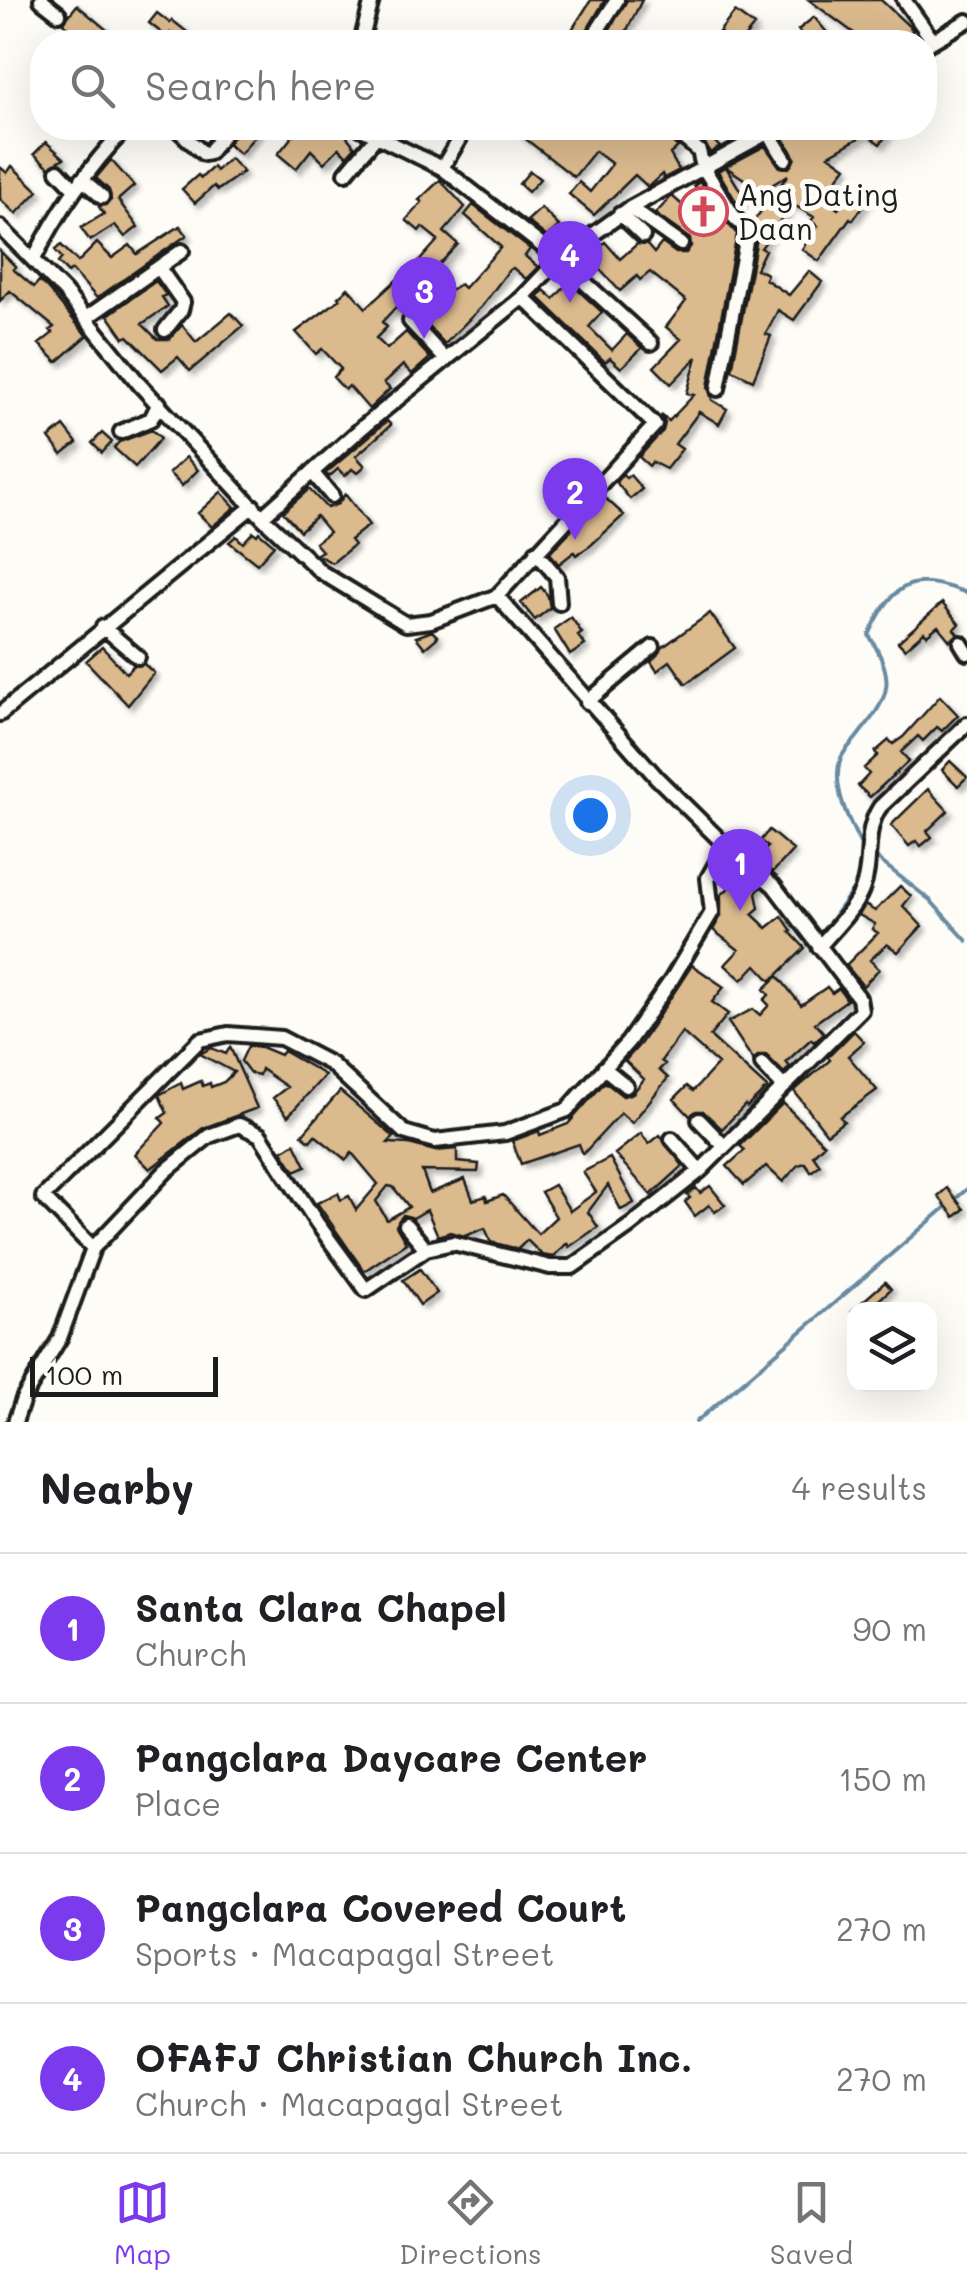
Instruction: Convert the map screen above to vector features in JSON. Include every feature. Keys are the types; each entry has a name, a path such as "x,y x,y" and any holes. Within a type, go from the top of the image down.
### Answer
{"street":[{"path":"41,0 59,14"},
{"path":"364,30 372,0"},
{"path":"598,30 617,0"},
{"path":"904,0 921,30"},
{"path":"937,39 967,21"},
{"path":"34,259 56,214 116,140"},
{"path":"189,140 204,154 219,140"},
{"path":"346,173 374,140"},
{"path":"382,140 442,168 559,259 651,342"},
{"path":"442,168 459,140"},
{"path":"686,140 698,151 703,167 734,217 748,231 718,389"},
{"path":"0,714 104,627 312,472 523,297 559,259 625,211 753,140"},
{"path":"776,140 785,159"},
{"path":"58,170 102,197"},
{"path":"625,211 643,236"},
{"path":"625,211 681,244"},
{"path":"0,227 34,259 257,512 321,572 406,624 431,621 497,596 655,424 523,297"},
{"path":"86,318 182,251"},
{"path":"159,268 183,302 164,330"},
{"path":"410,321 446,360"},
{"path":"121,432 150,419 159,404"},
{"path":"312,472 332,496"},
{"path":"536,552 557,577 559,603"},
{"path":"15,1422 23,1400 60,1338 93,1248 166,1171 209,1136 240,1125 260,1135 366,1290 426,1249 453,1243 550,1268 572,1267 700,1171 861,1010 860,998 774,886 726,846 657,778 497,596"},
{"path":"104,627 138,657"},
{"path":"587,702 653,648"},
{"path":"820,947 861,893 870,860 872,819 967,724"},
{"path":"93,1248 42,1197 200,1040 228,1034 281,1038 331,1064 404,1132 436,1141 505,1133 567,1110 628,1042 712,912 708,878 726,846"},
{"path":"762,1064 783,1086"},
{"path":"604,1068 626,1086"},
{"path":"698,1120 724,1146"},
{"path":"672,1139 700,1171"},
{"path":"406,1225 426,1249"}],"building":[{"path":"591,0 605,0 587,30 572,30"},
{"path":"627,0 642,0 627,30 609,30"},
{"path":"809,0 881,0 913,30 850,30"},
{"path":"77,5 107,30 71,30 63,23"},
{"path":"735,12 754,26 751,30 721,30"},
{"path":"157,13 184,30 158,30 149,23"},
{"path":"814,17 825,30 798,30"},
{"path":"230,140 251,140 240,154 228,144"},
{"path":"289,140 349,140 355,147 347,156 339,148 324,163 311,150 296,169 278,154"},
{"path":"527,140 670,140 678,147 670,154 679,170 664,178 662,174 648,187 635,175 594,215 569,194 579,182 590,192 612,164 595,151 574,177"},
{"path":"701,140 713,140 720,147 710,153"},
{"path":"784,140 855,140 829,155 846,167 822,197 838,209 860,183 872,194 819,261 802,249 818,226 811,221 814,217 792,204 761,248 765,250 756,269 789,295 809,271 822,282 794,320 778,310 766,334 771,336 753,380 732,370 758,233 753,222 788,175 762,191 726,167 746,200 738,205 718,171 765,146 780,167 789,168 795,158"},
{"path":"46,142 64,158 49,167 34,154"},
{"path":"230,158 243,172 218,190 214,186 195,203 182,189 213,167 216,171"},
{"path":"111,160 134,186 118,200 138,227 125,237 115,225 90,241 81,228 104,214 99,207 111,200 109,190 96,178"},
{"path":"12,166 38,191 16,214 0,199 0,167 7,173"},
{"path":"530,171 540,179 528,192 519,184"},
{"path":"440,180 465,207 444,232 458,244 401,312 396,307 382,322 387,327 376,338 387,349 406,332 430,358 412,374 403,365 384,383 390,389 369,409 349,386 345,390 333,377 341,369 322,349 316,354 296,332 340,299 348,288 366,308 403,274 406,276 438,240 406,220 422,202 419,200"},
{"path":"700,181 720,215 737,234 708,387 712,400 727,409 719,424 699,412 675,444 682,449 666,469 652,462 649,466 639,457 663,431 661,415 669,421 694,395 687,393 697,357 671,384 654,367 681,339 666,327 686,301 650,272 640,280 637,276 620,291 588,257 605,242 620,259 637,244 647,245 654,253 662,243 676,253 686,253 690,239 655,214 672,196 689,211 702,196 694,186"},
{"path":"473,205 530,249 525,256 538,267 526,279 513,268 509,270 482,306 445,344 421,318 452,289 460,284 464,288 501,247 465,215"},
{"path":"541,208 559,226 547,237 527,221"},
{"path":"180,226 187,235 97,298 72,270 68,273 58,263 62,258 55,250 61,245 78,262 97,243 112,258 130,245 137,254"},
{"path":"0,251 34,287 39,281 45,286 87,336 57,362 39,344 53,333 50,330 54,327 10,291 0,301"},
{"path":"156,281 168,306 142,324 157,339 170,339 182,325 196,342 231,313 243,326 190,371 178,357 162,370 128,336 124,338 108,315"},
{"path":"569,282 602,312 589,327 612,350 627,334 642,348 621,368 610,358 605,362 538,297 544,290 554,299"},
{"path":"387,421 391,425 356,456 365,466 357,473 352,469 345,476 338,469 329,477 326,473"},
{"path":"64,426 77,443 62,455 49,438"},
{"path":"152,430 161,438 135,467 114,448 119,442"},
{"path":"102,433 112,442 102,453 92,443"},
{"path":"186,457 198,470 182,486 169,473"},
{"path":"623,474 626,478 630,475 642,489 630,499 616,482"},
{"path":"309,489 327,508 338,504 345,494 369,525 350,540 354,545 332,563 317,554 322,551 315,543 329,532 316,516 300,531 283,512"},
{"path":"221,492 235,507 212,527 198,513"},
{"path":"603,496 624,515 590,546 559,564 550,553 576,525 597,510 593,507"},
{"path":"253,532 259,532 274,545 257,564 229,542 236,536 243,543"},
{"path":"541,587 550,608 535,620 521,603"},
{"path":"942,603 959,624 954,629 958,634 950,641 938,626 927,635 924,632 905,649 898,642"},
{"path":"710,613 735,648 686,684 670,661 657,671 651,662 663,647"},
{"path":"571,617 585,645 570,655 554,629"},
{"path":"432,631 438,637 425,648 416,637"},
{"path":"102,647 126,673 133,666 144,664 154,673 128,705 86,661"},
{"path":"940,696 958,715 942,731 937,727 923,741 918,736 901,752 909,761 870,797 858,786 869,774 864,768 878,755 875,752 889,740 893,744 903,737"},
{"path":"950,761 967,777 958,786 942,770"},
{"path":"928,789 948,811 927,831 932,837 921,846 916,841 909,846 891,825"},
{"path":"769,830 793,850 773,872 757,859 768,847 760,841"},
{"path":"751,880 760,888 756,893 759,908 752,914 767,928 782,916 805,948 771,981 756,965 742,980 725,965 739,950 713,930 721,916 721,895 732,885"},
{"path":"900,886 911,896 903,906 922,926 898,952 887,944 870,960 879,969 863,986 846,965 878,933 872,929 875,924 859,915 865,905 875,911"},
{"path":"692,965 724,987 712,1002 728,1014 710,1036 767,1088 722,1129 703,1111 690,1116 674,1099 687,1086 693,1091 718,1064 682,1032 661,1061 665,1064 659,1070 668,1078 632,1123 621,1113 583,1154 579,1144 521,1164 512,1141 568,1124 605,1082 623,1096 633,1093 644,1079 625,1061"},
{"path":"778,976 801,1005 827,987 832,993 839,988 847,1000 815,1023 824,1033 814,1042 811,1039 786,1062 790,1067 784,1073 766,1055 753,1060 728,1022 753,1009 760,1015 769,1005 764,1000 769,995 764,989"},
{"path":"854,1031 864,1042 848,1056 877,1090 840,1117 844,1121 827,1134 794,1091 830,1060 828,1057"},
{"path":"248,1046 280,1055 283,1051 325,1075 288,1116 273,1098 287,1087 261,1069 259,1075 250,1073 241,1061"},
{"path":"230,1047 257,1108 203,1128 150,1169 135,1154 164,1123 160,1118 167,1113 159,1095 181,1083 183,1089 201,1081 203,1086 210,1083 211,1087 224,1082 234,1072 200,1054 211,1048 226,1054"},
{"path":"340,1091 394,1137 388,1143 435,1151 457,1149 457,1162 479,1164 478,1172 422,1171 430,1193 465,1179 473,1200 486,1196 487,1201 503,1195 538,1234 556,1217 541,1192 554,1185 570,1211 596,1192 583,1172 610,1158 634,1203 621,1210 608,1185 588,1212 598,1227 569,1247 567,1243 553,1257 542,1255 527,1240 518,1249 491,1242 485,1228 465,1236 450,1232 438,1236 427,1210 413,1218 403,1215 396,1226 406,1243 364,1271 317,1203 338,1193 341,1200 349,1196 356,1210 378,1184 352,1153 346,1160 315,1135 310,1141 302,1135","holes":["388,1186 409,1207 387,1220 376,1201"]},
{"path":"783,1103 824,1144 813,1155 820,1165 811,1172 805,1163 798,1165 783,1182 766,1166 744,1185 727,1166 745,1150 740,1146"},
{"path":"641,1133 649,1144 660,1135 683,1166 651,1195 615,1154"},
{"path":"295,1143 306,1166 295,1171 282,1151"},
{"path":"710,1186 725,1205 715,1212 709,1205 695,1216 685,1202 690,1198 687,1195 696,1188 700,1193"},
{"path":"947,1188 964,1209 955,1217 938,1196"},
{"path":"420,1269 437,1293 420,1305 403,1280"},
{"path":"885,1282 891,1289 877,1302 862,1302"}],"waterway":[{"path":"863,849 843,805 838,769 842,755 884,696 886,675 869,635 887,602 907,586 932,583 967,593"},
{"path":"875,857 930,900 967,941"},
{"path":"824,930 858,883"},
{"path":"696,1422 967,1189"}],"place":[{"name":"Ang Dating Daan","path":"703,211"},
{"name":"OFAFJ Christian Church Inc.","path":"570,303"},
{"name":"Pangclara Covered Court","path":"424,339"},
{"name":"Pangclara Daycare Center","path":"575,540"},
{"name":"Santa Clara Chapel","path":"740,911"}]}
